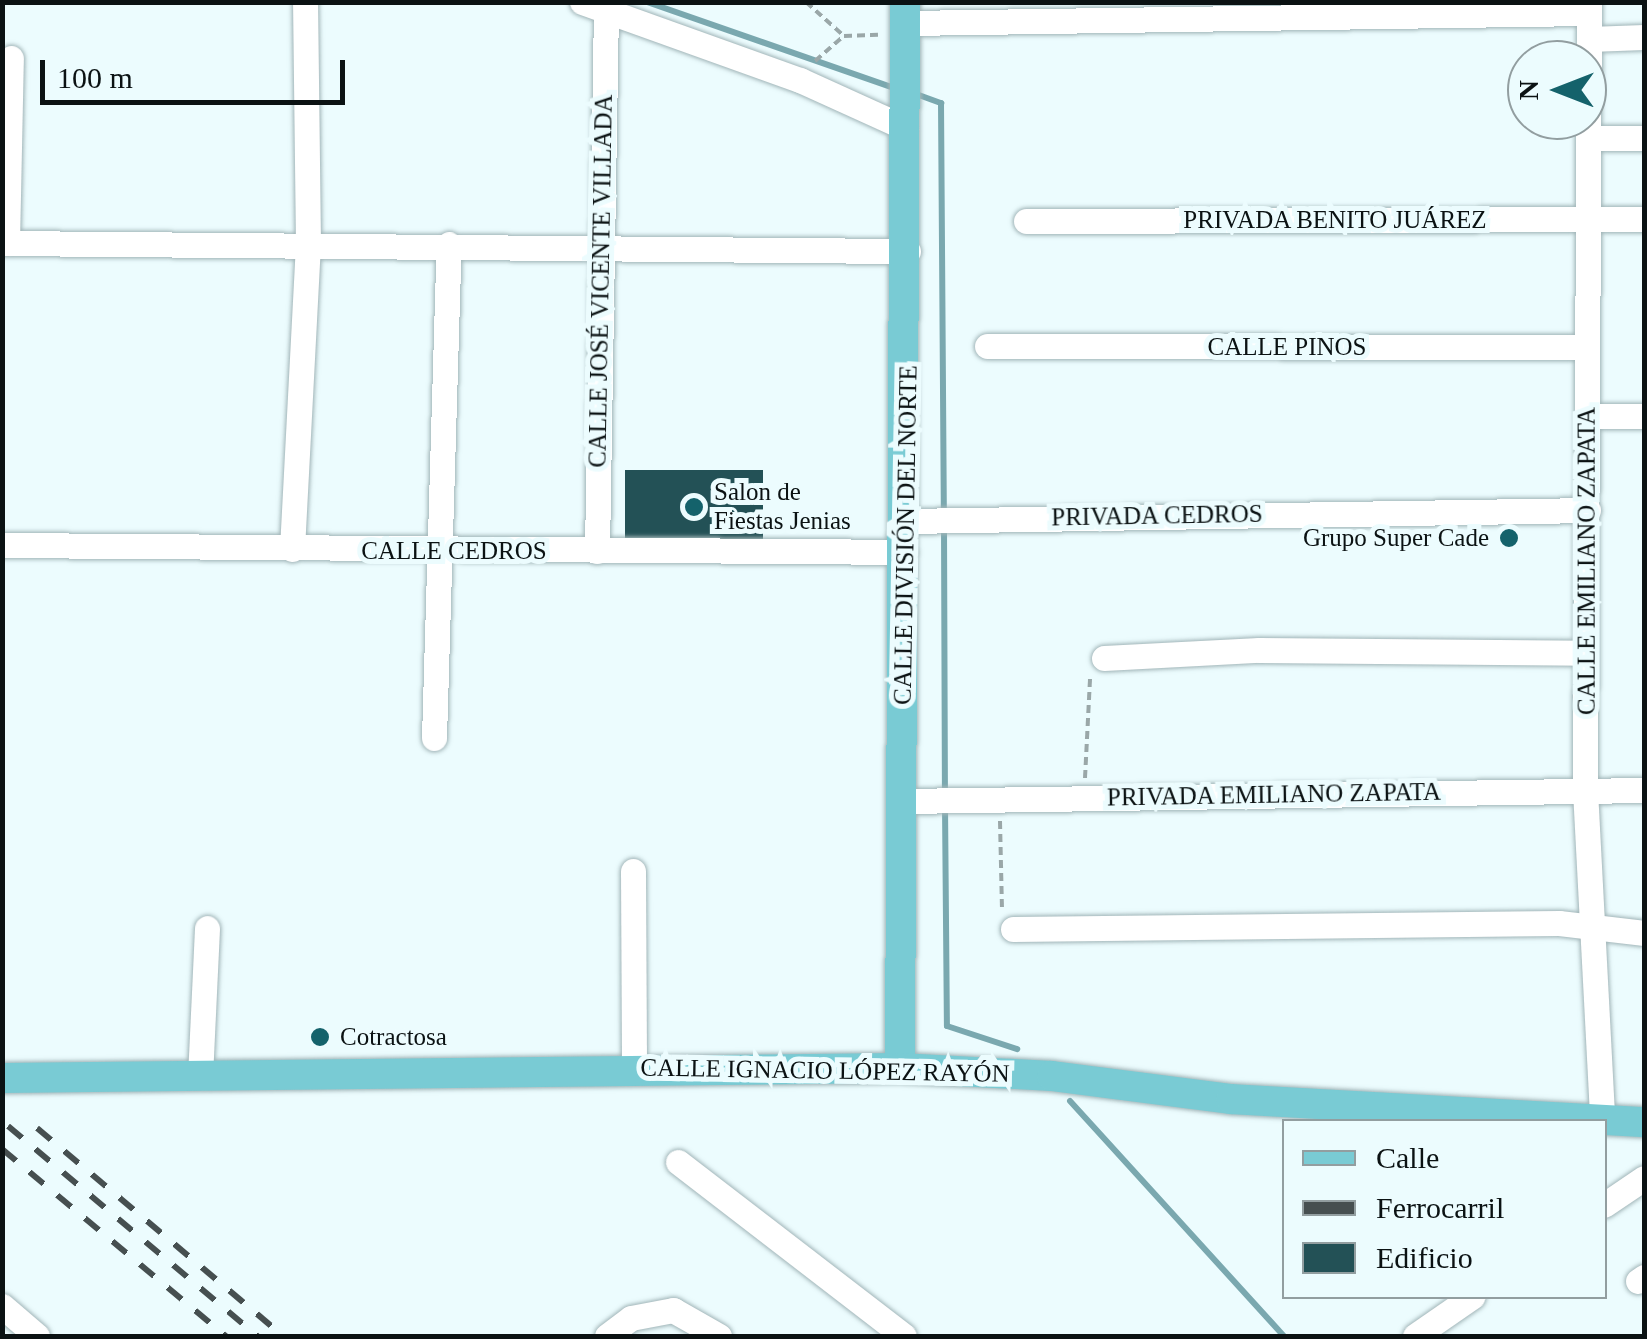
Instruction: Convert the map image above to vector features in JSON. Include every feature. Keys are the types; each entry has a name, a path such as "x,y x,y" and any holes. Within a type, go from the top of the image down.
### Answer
{"main road":[{"name":"CALLE DIVISIÓN DEL NORTE","path":"900,1068 915,801 904,552 914,521 905,13"},
{"name":"CALLE IGNACIO LÓPEZ RAYÓN","path":"2,1078 900,1068 1052,1076 1231,1099 1644,1122"}],"street":[{"path":"292,549 308,244 305,2"},
{"path":"594,7 800,80 906,105"},
{"name":"CALLE JOSÉ VICENTE VILLADA","path":"594,7 598,552"},
{"path":"905,13 1589,18 1644,37"},
{"path":"11,58 5,243 598,244 908,251"},
{"path":"1607,138 1644,138"},
{"name":"CALLE EMILIANO ZAPATA","path":"1590,140 1585,790 1602,1118"},
{"name":"PRIVADA BENITO JUÁREZ","path":"1026,221 1644,219"},
{"path":"434,738 449,244"},
{"name":"CALLE PINOS","path":"987,346 1587,347"},
{"path":"1588,416 1644,416"},
{"name":"PRIVADA CEDROS","path":"914,521 1588,510"},
{"name":"CALLE CEDROS","path":"2,546 440,552 904,552"},
{"path":"1104,658 1259,650 1586,653"},
{"name":"PRIVADA EMILIANO ZAPATA","path":"915,801 1644,790"},
{"path":"633,870 634,1068"},
{"path":"200,1076 207,928"},
{"path":"1013,929 1590,928 1644,934"},
{"path":"678,1162 904,1336"},
{"path":"1607,1204 1644,1178"},
{"path":"1415,1336 1469,1299"},
{"path":"2,1306 36,1336"},
{"path":"607,1336 631,1318 673,1310 720,1336"}],"path":[{"path":"806,2 844,36 866,38 905,13"},
{"path":"822,53 844,36"},
{"path":"1085,798 1088,688 1104,658"},
{"path":"1000,801 1002,912 1013,929"}],"building":[{"name":"Salon de Fiestas Jenias","path":"625,470 763,470 763,548 625,548"}],"waterway":[{"path":"647,2 894,88"},
{"path":"916,94 941,103 944,514"},
{"path":"944,526 945,794"},
{"path":"945,806 947,1026 1017,1049"},
{"path":"1070,1101 1284,1336"}],"railway":[{"path":"8,1126 257,1336"},
{"path":"37,1128 283,1336"},
{"path":"2,1149 226,1336"}],"place":[{"name":"Salon de Fiestas Jenias","path":"694,507"},
{"name":"Grupo Super Cade","path":"1509,538"},
{"name":"Cotractosa","path":"320,1037"}]}
